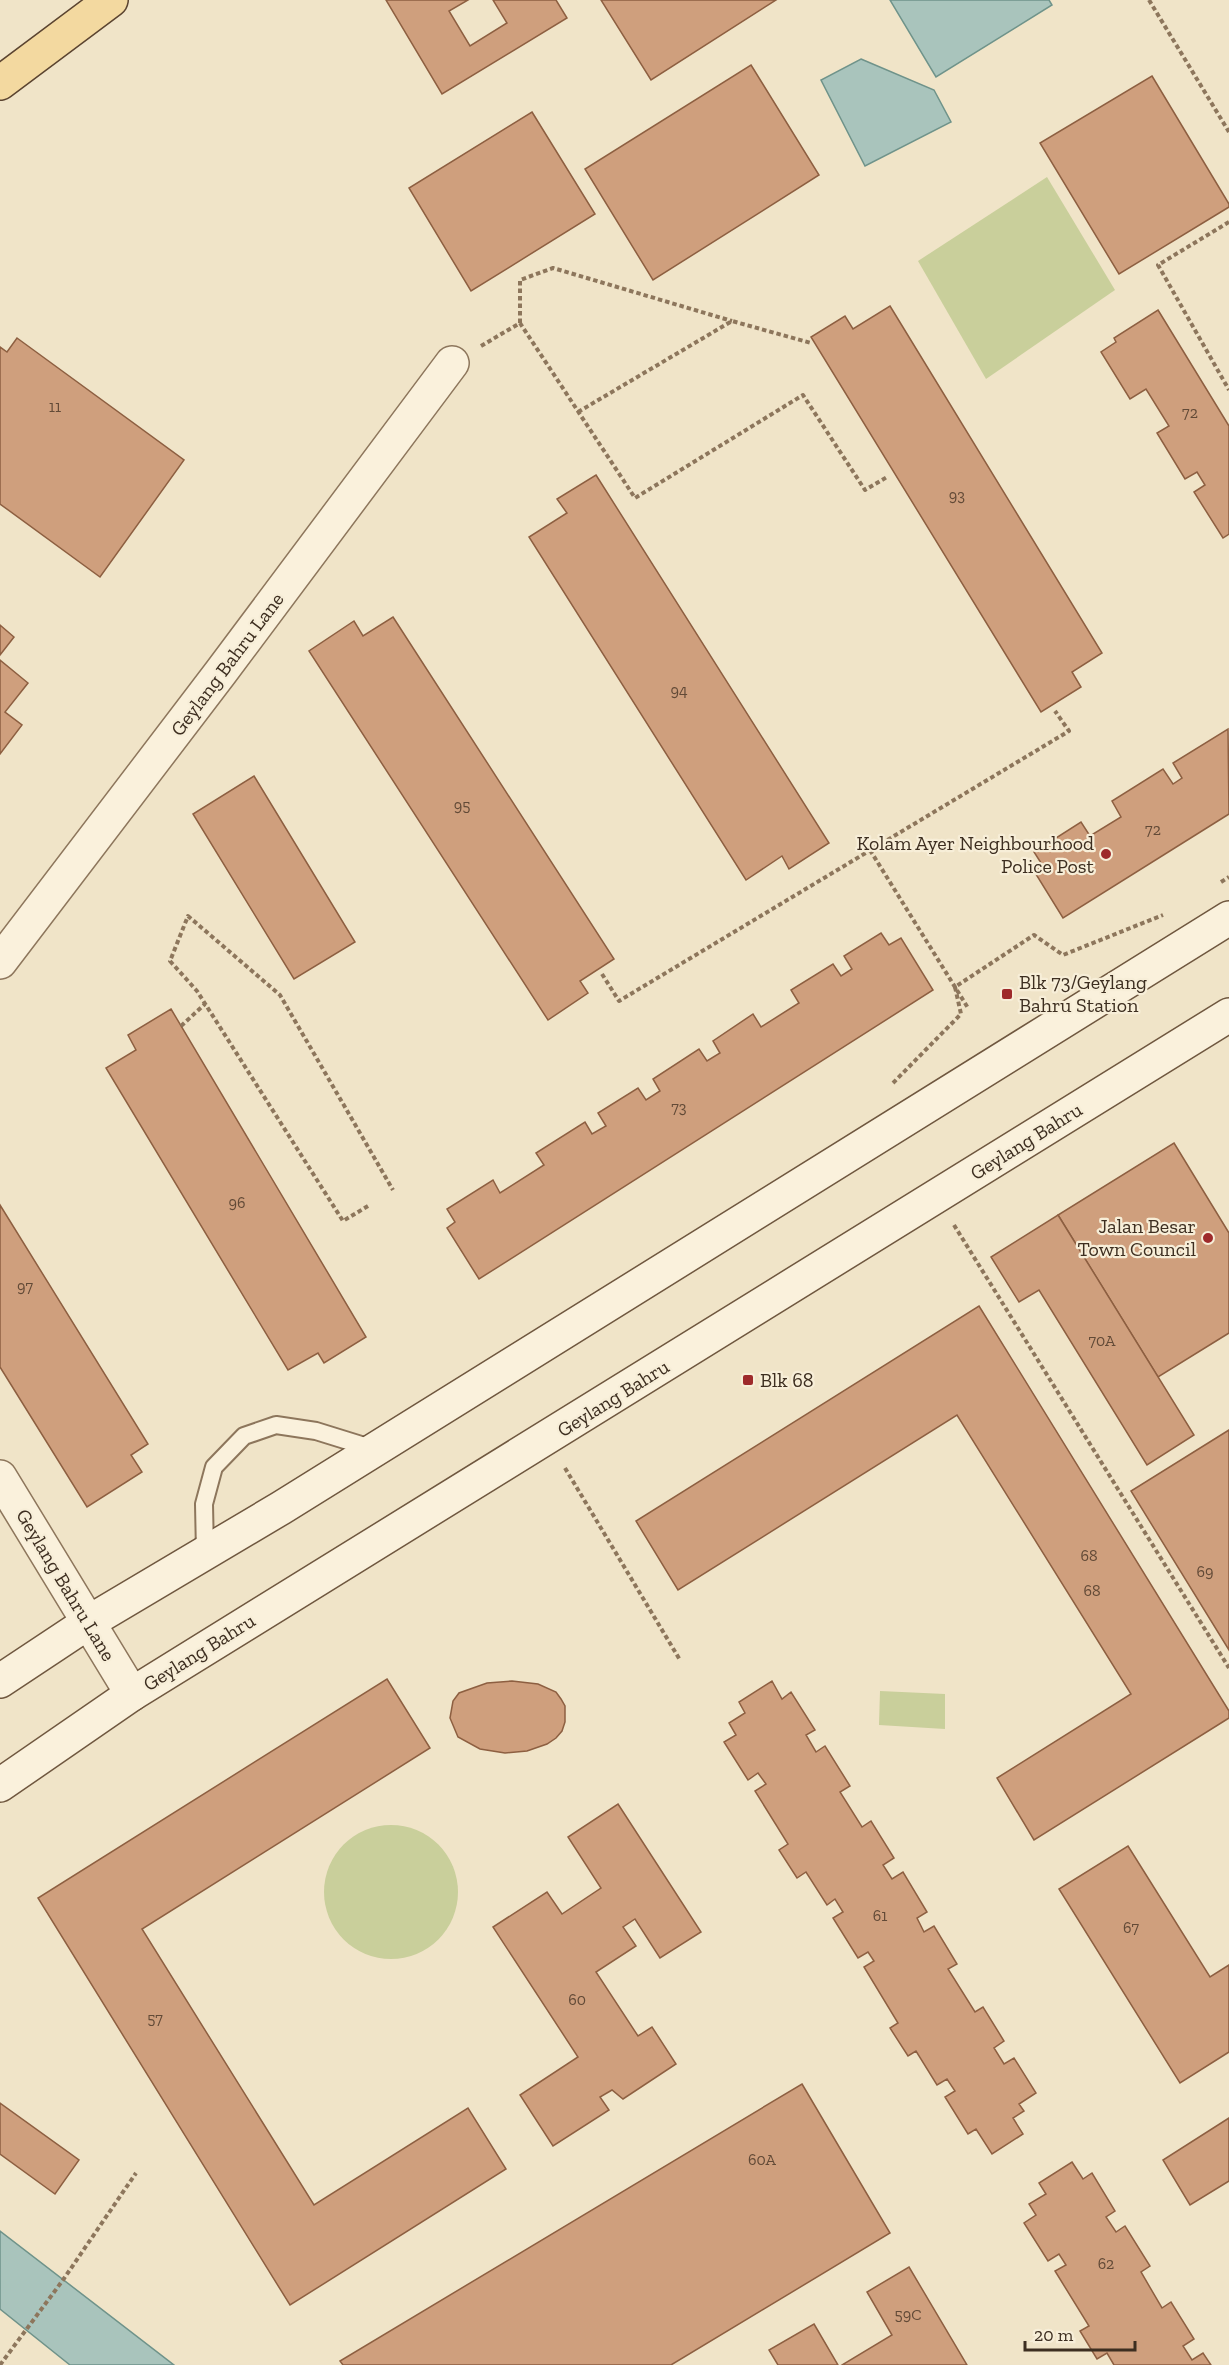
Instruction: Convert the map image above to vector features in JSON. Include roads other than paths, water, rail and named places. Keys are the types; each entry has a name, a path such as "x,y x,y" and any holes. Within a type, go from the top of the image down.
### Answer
{"main road":[{"path":"0,83 111,0"},
{"name":"Geylang Bahru Lane","path":"0,962 228,663 452,363"},
{"path":"0,1681 89,1622 376,1449 1229,918"},
{"name":"Geylang Bahru","path":"0,1785 132,1694 1229,1015"},
{"name":"Geylang Bahru Lane","path":"0,1477 132,1694"}],"lane":[{"path":"205,1553 204,1504 214,1467 244,1436 276,1425 316,1431 376,1449"}],"water":[{"path":"890,0 1049,0 1052,5 936,77"},
{"path":"861,59 934,90 951,122 865,166 821,80"},
{"path":"0,2231 174,2365 70,2365 0,2309"}],"place":[{"name":"Kolam Ayer Neighbourhood Police Post","path":"1106,854"},
{"name":"Blk 73/Geylang Bahru Station","path":"1007,994"},
{"name":"Jalan Besar Town Council","path":"1208,1238"},
{"name":"Blk 68","path":"748,1380"}]}
